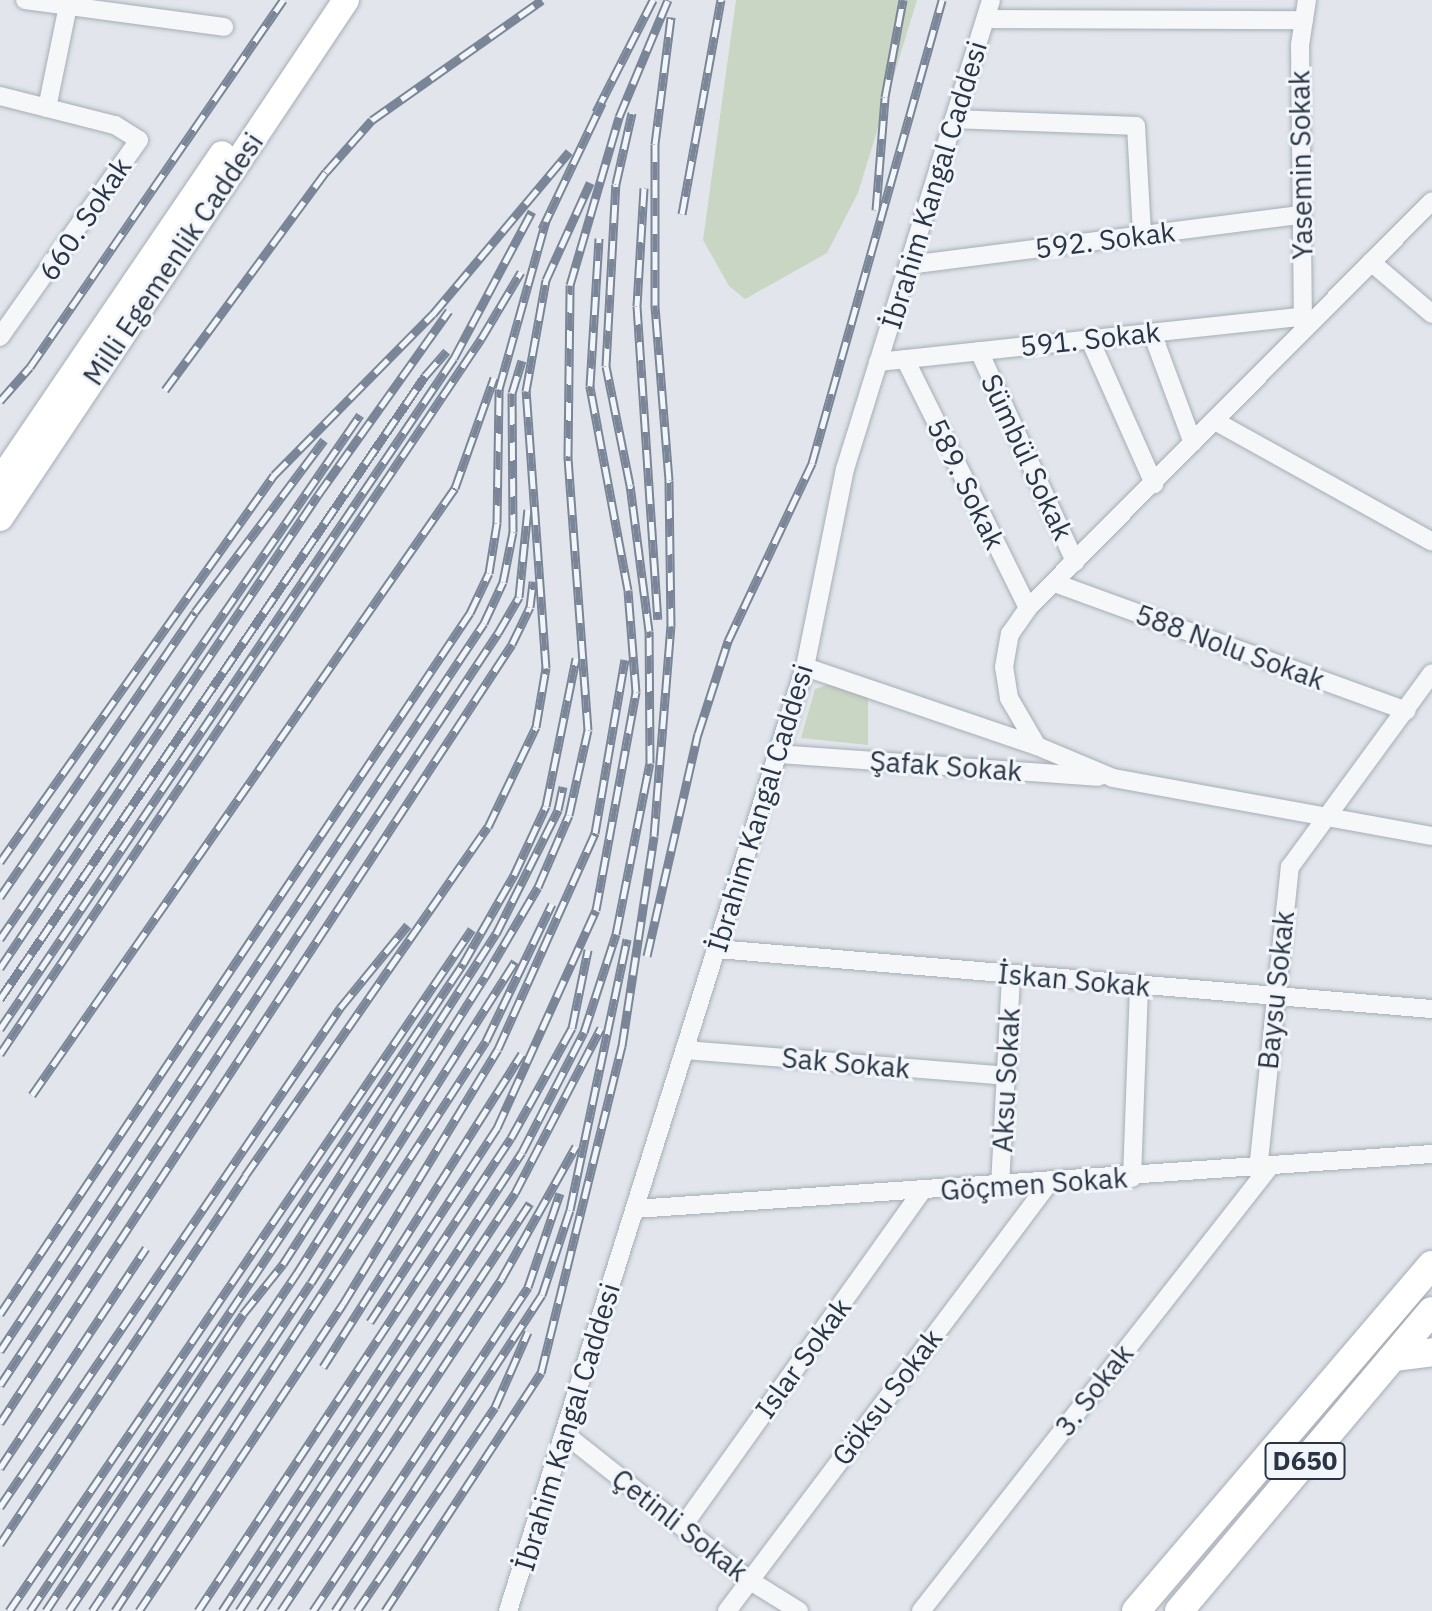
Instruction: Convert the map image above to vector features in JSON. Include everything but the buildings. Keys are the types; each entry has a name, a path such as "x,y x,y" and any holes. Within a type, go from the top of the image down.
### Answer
{"main road":[{"name":"Milli Egemenlik Caddesi","path":"0,481 328,0"},
{"name":"Milli Egemenlik Caddesi","path":"0,518 346,0"},
{"path":"1424,1279 1432,1313"},
{"path":"1136,1611 1424,1279"},
{"name":"D650","path":"1179,1611 1432,1313"},
{"path":"1394,1357 1432,1352"}],"street":[{"path":"25,0 224,27"},
{"name":"İbrahim Kangal Caddesi","path":"508,1611 805,667 845,469 991,0"},
{"name":"Yasemin Sokak","path":"1302,324 1304,20 1307,0"},
{"path":"47,108 68,6"},
{"path":"986,19 1304,20"},
{"name":"660. Sokak","path":"0,96 115,125 139,140 0,337"},
{"path":"954,119 1136,126 1142,235"},
{"path":"1037,746 1009,698 1004,667 1010,634 1028,608 1215,421 1302,324 1432,201"},
{"name":"592. Sokak","path":"909,265 1301,215"},
{"path":"1371,262 1432,314"},
{"name":"591. Sokak","path":"878,362 1152,333 1302,324"},
{"path":"1152,333 1193,443"},
{"path":"1090,340 1154,484"},
{"name":"Sümbül Sokak","path":"979,351 1075,562"},
{"name":"589. Sokak","path":"905,359 1028,608"},
{"path":"1215,421 1432,542"},
{"name":"588 Nolu Sokak","path":"1055,583 1406,711"},
{"name":"Şafak Sokak","path":"805,667 1037,746 1113,778"},
{"name":"Baysu Sokak","path":"1263,1169 1273,997 1290,867 1432,673"},
{"name":"Şafak Sokak","path":"778,754 1113,778 1324,820 1432,836"},
{"name":"İskan Sokak","path":"717,949 1432,1009"},
{"name":"Aksu Sokak","path":"1000,1186 1011,974"},
{"path":"1132,1178 1139,986"},
{"name":"Sak Sokak","path":"685,1050 1006,1076"},
{"name":"Göçmen Sokak","path":"635,1209 1263,1169 1432,1154"},
{"name":"3. Sokak","path":"921,1611 1263,1169"},
{"name":"Göksu Sokak","path":"727,1611 1049,1183"},
{"name":"Islar Sokak","path":"683,1526 922,1191"},
{"name":"Çetinli Sokak","path":"565,1434 749,1580 799,1611"}],"green space":[{"path":"736,0 917,0 858,193 827,253 745,299 729,286 703,240"},
{"path":"836,682 868,695 868,745 801,738 815,689"}],"railway":[{"path":"0,401 30,367 283,0"},
{"path":"165,390 326,172 372,120 542,0"},
{"path":"596,112 653,0"},
{"path":"69,1611 297,1273 485,977 538,887 569,815 588,730 568,456 570,285 619,117 668,0"},
{"path":"682,214 721,0"},
{"path":"876,210 885,97 903,0"},
{"path":"647,956 698,734 728,641 812,463 942,0"},
{"path":"385,1611 541,1373 622,1046 654,836 671,626 669,480 655,305 655,144 671,17"},
{"path":"542,229 602,103"},
{"path":"222,1611 522,1152 584,1032 616,934 650,763 649,631 630,485 606,366 616,184 632,113"},
{"path":"0,862 274,475 433,314 569,152"},
{"path":"0,1544 245,1176 488,827 536,727 546,668 526,391 546,280 590,183"},
{"path":"644,188 637,306 658,619"},
{"path":"0,1029 454,358 532,211"},
{"path":"0,1314 470,613 489,573 497,523 499,389 546,221"},
{"path":"370,1322 497,1128 596,910 636,692 628,590 590,386 599,238"},
{"path":"0,1054 481,339 521,272"},
{"path":"0,968 318,495 449,311"},
{"path":"0,999 425,376 447,351"},
{"path":"0,1351 484,623 503,582 513,532 512,393 522,361"},
{"path":"32,1095 455,488 494,378"},
{"path":"0,939 360,415"},
{"path":"0,897 195,612 324,440"},
{"path":"0,1385 498,633 519,597 528,509"},
{"path":"0,1423 512,644 530,607 533,581"},
{"path":"30,1611 463,964 514,875 546,806 576,658"},
{"path":"139,1611 343,1304 498,1049 595,833 625,660"},
{"path":"46,1611 243,1314 283,1264 496,934 558,810 563,787"},
{"path":"115,1611 486,1041 552,904"},
{"path":"0,1507 340,1008 408,925"},
{"path":"9,1611 472,929"},
{"path":"335,1611 542,1295 570,1210 627,939"},
{"path":"198,1611 511,1138 572,1028 588,950"},
{"path":"92,1611 311,1283 515,961"},
{"path":"239,1611 515,1193 601,1028"},
{"path":"323,1367 522,1054"},
{"path":"281,1611 502,1278 576,1146"},
{"path":"313,1611 528,1287 560,1193"},
{"path":"260,1611 530,1203"},
{"path":"0,1468 146,1248"},
{"path":"357,1611 495,1407 528,1332"}]}
